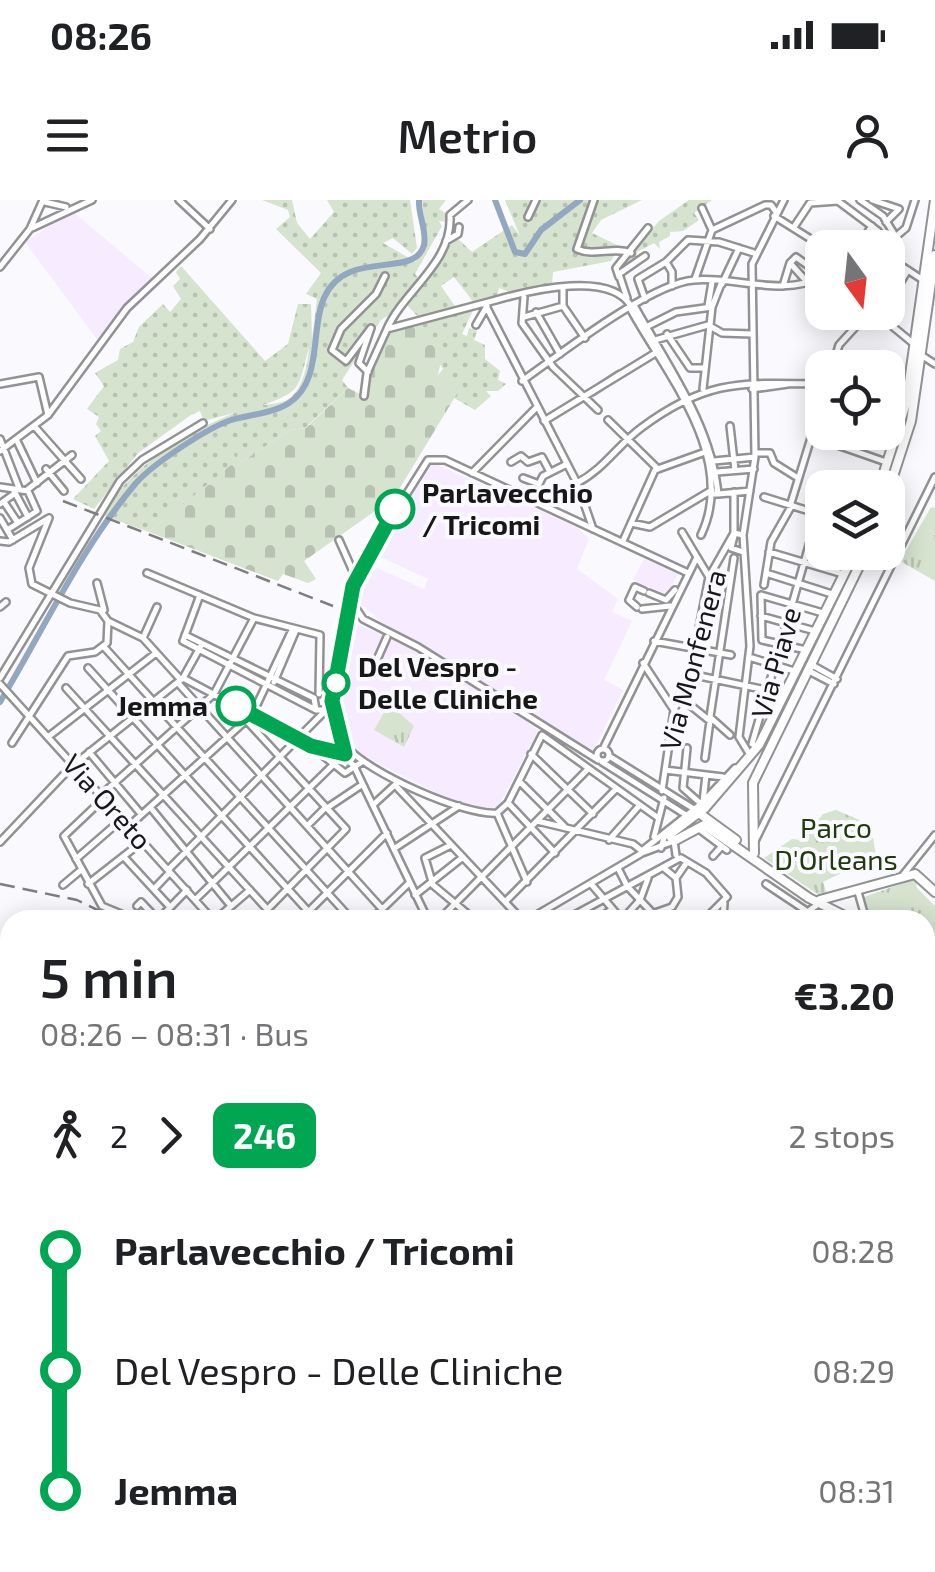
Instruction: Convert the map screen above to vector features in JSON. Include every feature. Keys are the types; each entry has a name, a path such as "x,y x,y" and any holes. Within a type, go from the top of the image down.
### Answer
{"main road":[{"path":"896,470 907,439 921,354 923,280 934,202"},
{"path":"905,407 914,344 935,255"},
{"path":"885,470 892,450"},
{"path":"754,853 751,788 810,668 827,614 849,570"},
{"path":"669,838 760,745 808,650 856,570"},
{"path":"700,807 754,853 829,905"},
{"path":"669,838 700,826 837,910"},
{"path":"829,905 899,878 918,876 935,892"}],"street":[{"path":"30,229 72,206 92,200"},
{"path":"179,200 210,229"},
{"path":"2,450 48,415 127,308 210,229 232,200"},
{"path":"364,396 368,372 387,329 435,265 446,240 450,215 468,200"},
{"path":"528,217 536,200"},
{"path":"594,200 576,249 589,254 620,249 632,252"},
{"path":"706,758 719,652 741,554 756,455 752,386 754,253 784,200"},
{"path":"855,212 860,200 891,230"},
{"path":"872,200 899,209 886,222"},
{"path":"904,230 915,200"},
{"path":"926,200 934,202"},
{"path":"794,227 811,202 838,201 875,230"},
{"path":"52,216 53,202"},
{"path":"695,279 705,240 712,230 770,202 775,214 805,234"},
{"path":"42,204 72,206"},
{"path":"42,204 52,216"},
{"path":"0,267 30,229 42,204"},
{"path":"702,208 712,230"},
{"path":"869,230 872,226"},
{"path":"446,240 458,234 458,227"},
{"path":"648,228 616,268 627,298 657,352"},
{"path":"646,299 638,279 666,262 688,240 705,240 754,253"},
{"path":"710,307 739,248"},
{"path":"619,278 622,270 645,256"},
{"path":"784,286 790,263 796,257 805,264"},
{"path":"666,262 672,272 672,286"},
{"path":"790,263 805,280"},
{"path":"905,267 923,280"},
{"path":"905,275 908,270"},
{"path":"368,372 359,363 371,328 346,362 332,350 341,329 376,294 385,276"},
{"path":"522,381 672,286 695,279 722,284 805,284"},
{"path":"703,389 712,328 712,282"},
{"path":"387,329 496,300 594,284 627,298"},
{"path":"562,289 563,306 585,338"},
{"path":"524,295 522,318 549,362 588,395 598,410"},
{"path":"476,325 486,306 496,300"},
{"path":"486,306 578,483 593,529"},
{"path":"522,318 563,306"},
{"path":"646,328 672,313 710,307"},
{"path":"633,308 714,461 714,493 701,535"},
{"path":"536,312 560,354"},
{"path":"654,341 698,326 752,334"},
{"path":"837,350 856,330"},
{"path":"897,330 914,344"},
{"path":"667,334 690,368 706,368"},
{"path":"544,422 657,352"},
{"path":"921,354 935,363"},
{"path":"0,384 40,377 48,415"},
{"path":"578,483 594,474 628,438 703,389 805,384"},
{"path":"472,472 536,408"},
{"path":"608,420 658,470"},
{"path":"0,681 120,481 142,460 202,423"},
{"path":"730,426 735,470"},
{"path":"36,427 81,479"},
{"path":"0,439 28,517"},
{"path":"17,441 36,483"},
{"path":"764,585 769,552 791,504 808,450"},
{"path":"851,450 888,463"},
{"path":"622,543 658,470 708,451"},
{"path":"708,451 714,493"},
{"path":"714,461 770,453 774,463 798,478"},
{"path":"18,524 2,503 72,455"},
{"path":"511,462 522,456 528,462 542,457 550,472"},
{"path":"346,757 332,701 355,576 422,465 430,460 442,459 472,472 686,572"},
{"path":"523,478 539,484 550,472 567,464"},
{"path":"716,475 754,469"},
{"path":"49,471 64,491"},
{"path":"716,475 734,492 737,511 730,548 741,554"},
{"path":"905,541 935,480"},
{"path":"0,487 20,490 38,511 7,530"},
{"path":"631,523 650,527 714,493 750,490"},
{"path":"764,497 805,509"},
{"path":"737,511 746,513"},
{"path":"0,518 13,540"},
{"path":"0,541 13,540 50,520 36,543 28,573 32,584 66,601 104,613"},
{"path":"905,541 912,526"},
{"path":"682,532 710,577"},
{"path":"734,533 743,535"},
{"name":"Via Monfenera","path":"654,841 674,710 690,674 710,577 734,533"},
{"path":"339,540 355,576"},
{"path":"769,552 805,562"},
{"path":"548,910 634,858 700,807 750,756 739,737 749,658 741,554"},
{"path":"603,755 678,588 697,557"},
{"name":"Via Piave","path":"760,745 752,744 805,562"},
{"path":"831,570 847,575"},
{"path":"847,658 891,570"},
{"path":"148,573 254,618 320,635 320,710"},
{"path":"766,573 837,596"},
{"path":"12,743 68,656 104,647 109,638 98,583"},
{"path":"670,606 639,608 629,600 635,587 666,600 678,588"},
{"path":"755,842 880,593"},
{"path":"200,595 184,638 320,710"},
{"path":"808,650 762,640 761,595 827,614"},
{"path":"351,596 358,617"},
{"path":"0,607 6,602"},
{"path":"143,638 157,607"},
{"path":"348,613 418,647 682,806 700,807"},
{"path":"762,616 824,628"},
{"path":"345,629 358,617"},
{"path":"116,910 100,902 64,836 114,783 214,694 254,618"},
{"path":"108,621 143,638 227,739 382,909 408,884"},
{"path":"859,638 864,621"},
{"path":"128,826 249,718 294,629"},
{"path":"374,664 387,638"},
{"path":"654,642 731,655"},
{"path":"104,647 343,910"},
{"path":"0,842 74,765 181,680 200,647"},
{"path":"48,737 156,652"},
{"path":"749,658 798,672"},
{"path":"643,663 674,710"},
{"path":"88,668 307,910"},
{"path":"810,668 835,683"},
{"path":"690,674 746,682 787,694"},
{"path":"181,680 214,694 249,718 311,746 336,761 345,773 362,762"},
{"name":"Via Oreto","path":"0,681 204,910"},
{"path":"270,682 332,701"},
{"path":"66,688 266,908 346,829 249,718"},
{"path":"319,695 335,688"},
{"path":"681,695 730,735 739,737"},
{"path":"154,890 332,701"},
{"path":"770,727 780,728"},
{"path":"345,744 362,762 397,782 459,806 497,813 508,804 542,735 658,817"},
{"path":"311,746 346,757 354,766 423,910"},
{"path":"687,748 683,788 700,807"},
{"path":"89,752 141,814"},
{"path":"532,754 593,814"},
{"path":"195,900 336,761 346,757"},
{"path":"449,910 589,768"},
{"path":"665,770 726,777"},
{"path":"700,807 706,775"},
{"path":"519,780 566,828"},
{"path":"374,804 397,782"},
{"path":"397,782 513,910"},
{"path":"307,826 327,807 360,786"},
{"path":"505,902 616,789"},
{"path":"508,804 555,853"},
{"path":"394,849 459,806"},
{"path":"609,840 640,806"},
{"path":"682,806 686,815"},
{"path":"150,807 231,906"},
{"path":"497,813 526,882"},
{"path":"753,817 760,824 768,819"},
{"path":"76,859 122,819"},
{"path":"536,821 644,849 669,838"},
{"path":"700,826 725,848 713,856"},
{"path":"309,910 387,834"},
{"path":"899,878 935,834"},
{"path":"634,858 661,848 669,838"},
{"path":"662,910 672,907 678,897 676,878 681,858 669,838"},
{"path":"88,884 142,841"},
{"path":"452,845 424,858 433,885 462,910"},
{"path":"661,848 706,873 726,899"},
{"path":"124,857 170,907"},
{"path":"415,895 433,885 463,857"},
{"path":"581,910 681,858"},
{"path":"917,858 918,876"},
{"path":"618,868 627,886 649,910"},
{"path":"665,868 676,878"},
{"path":"63,885 80,870"},
{"path":"631,910 640,900 648,878"},
{"path":"766,884 805,910 829,905"},
{"path":"592,885 612,910"},
{"path":"167,910 187,890"},
{"path":"226,910 250,890"},
{"path":"858,892 863,910"},
{"path":"714,910 726,899"},
{"path":"723,910 726,899"},
{"path":"137,906 141,902 149,910"}],"shaded area":[{"path":"72,211 153,279 99,342 25,242"},
{"path":"433,463 578,528 589,539 577,569 618,599 612,612 632,621 604,680 623,690 593,752 380,621 355,599 368,564 424,589 428,579 374,554"},
{"path":"644,559 678,574 668,596 633,580"},
{"path":"350,622 408,644 512,709 538,731 499,805 485,811 459,804 353,751 340,706"}],"green space":[{"path":"262,200 292,200 297,223 310,239 334,212 327,200 410,200 417,248 412,254 393,238 383,243 416,262 426,237 422,200 446,200 439,209 447,214 447,222 439,221 442,226 415,274 421,281 397,310 381,320 342,380 348,388 305,428 290,430 240,463 227,453 232,465 149,532 105,516 105,507 153,459 190,434 237,412 204,421 200,411 191,415 138,453 94,509 73,499 109,461 95,436 101,431 96,424 99,417 87,409 104,386 95,373 118,360 120,349 133,342 139,327 163,304 170,312 181,299 173,286 180,279 176,272 181,266 265,361 288,344 298,304 311,304 312,339 317,299 306,294 321,273 276,229 290,217 288,210","holes":["309,348 304,375 295,394 282,402 261,405 296,387"]},
{"path":"505,200 642,200 601,220 592,233 619,246 611,261 553,272 552,285 510,292 499,288 497,296 475,304 454,277 441,286 457,309 434,318 431,313 421,320 407,305 445,256 446,243 457,238 472,252 512,225 520,236"},
{"path":"689,200 712,200 694,213 699,220 683,231 670,232 659,242 660,249 654,243 637,252 635,260 621,265 659,221"},
{"path":"474,308 462,334 467,336 469,328 477,331 474,340 485,345 485,359 500,371 498,380 506,384 498,391 486,391 491,396 475,410 454,398 457,392 438,375 443,369 414,327"},
{"path":"411,325 443,352 438,375 458,392 383,516 375,511 304,561 316,579 308,583 283,574 278,581 149,532 231,465 221,458 229,446 236,447 234,455 240,463 290,430 306,428 348,388 366,397 368,375 390,329"},
{"path":"931,507 935,508 935,581 905,564 905,552"},
{"path":"389,704 414,726 404,747 374,730"},
{"name":"Parco D'Orleans","path":"836,810 871,825 876,856 823,882 827,894 820,896 764,858 792,839 802,840 823,814"},
{"path":"915,879 917,888 935,910 868,910 864,897"}],"waterway":[{"path":"0,702 80,562 136,483 208,431 231,420 283,406 300,393 311,369 324,298 334,283 348,273 408,261 418,255 425,239 419,200"},
{"path":"495,200 515,252 525,254 541,230 580,200"}],"railway":[{"path":"63,501 333,606"},
{"path":"0,884 77,900 98,910"}],"bus line":[{"name":"246","path":"236,706 311,746 345,754 332,701 355,576 395,509"}],"place":[{"name":"Parlavecchio / Tricomi","path":"395,509"},
{"name":"Del Vespro - Delle Cliniche","path":"336,683"},
{"name":"Jemma","path":"236,706"}]}
